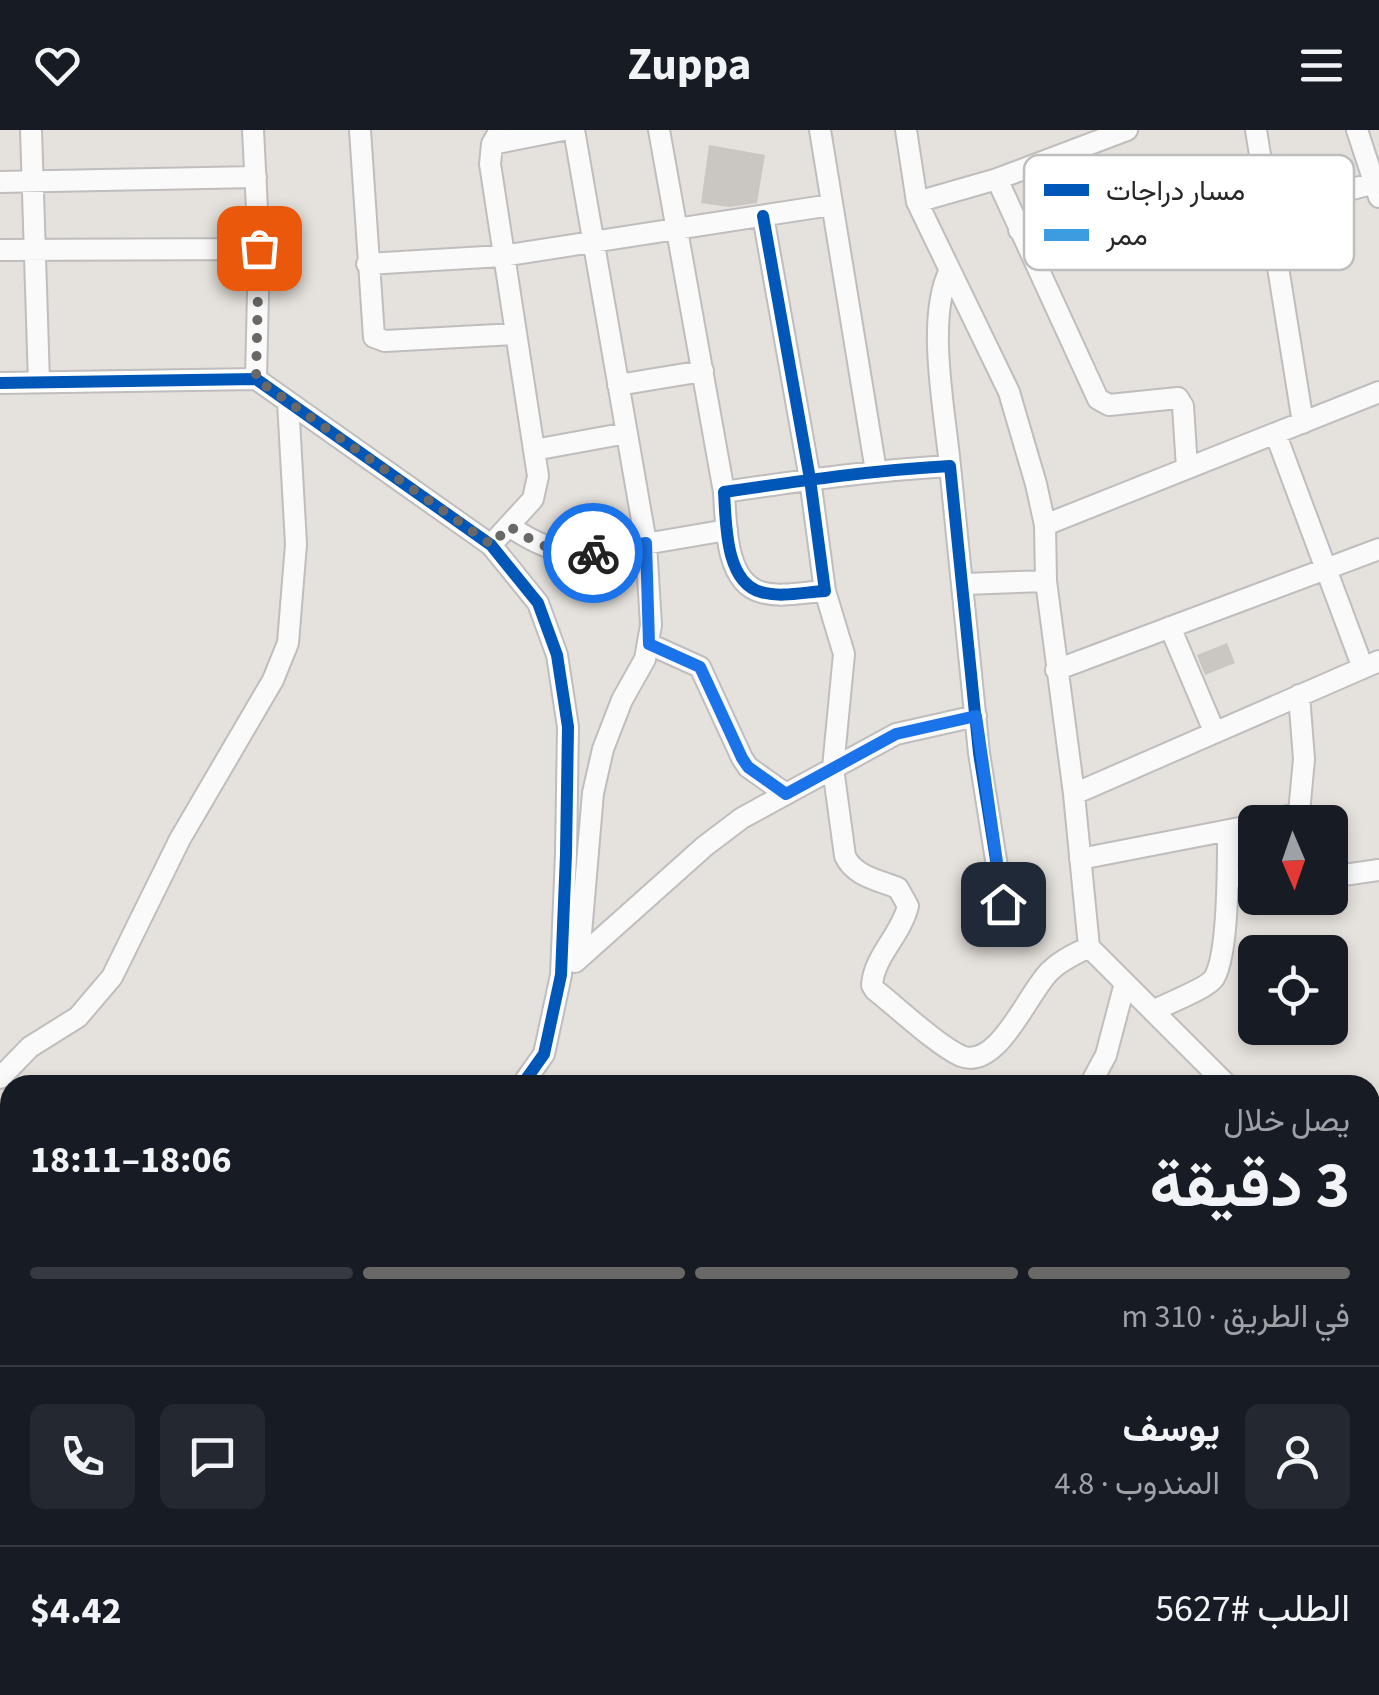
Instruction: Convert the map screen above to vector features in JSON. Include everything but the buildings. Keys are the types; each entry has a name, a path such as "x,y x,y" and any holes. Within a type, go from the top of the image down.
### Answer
{"street":[{"path":"31,130 39,382"},
{"path":"254,130 259,248 256,379"},
{"path":"360,130 371,330 378,340 516,334"},
{"path":"492,545 532,500 538,487 490,164 496,137 563,130"},
{"path":"574,130 646,543 649,644 603,749 593,793 579,958"},
{"path":"659,130 736,572 756,591 776,594 825,590"},
{"path":"820,130 876,471"},
{"path":"906,130 917,202 1009,392 1045,525 1046,581 1089,947 1217,1075"},
{"path":"1061,155 1127,130"},
{"path":"1256,130 1260,155"},
{"path":"1357,130 1377,190"},
{"path":"917,202 1024,169"},
{"path":"0,182 256,177"},
{"path":"997,179 1024,239"},
{"path":"367,264 502,256 831,206"},
{"path":"763,216 810,479 825,590 844,654 833,768 843,846 850,866 898,888 908,906 874,970 872,985 958,1055 980,1058 990,1052 1051,970 1089,947"},
{"path":"1020,230 1024,230"},
{"path":"0,250 259,248"},
{"path":"1038,270 1098,399 1109,405 1178,398 1183,406 1187,468"},
{"path":"1279,270 1302,423"},
{"path":"949,272 938,303 938,329 976,716 1003,904"},
{"path":"618,385 703,372"},
{"path":"0,383 256,379 492,545 538,604 557,655 568,728 561,974 543,1075"},
{"path":"1045,525 1379,392"},
{"path":"3,1075 30,1047 78,1016 112,977 180,838 273,680 288,643 295,563 288,402"},
{"path":"534,450 627,433"},
{"path":"1074,794 1371,664 1324,570 1276,435"},
{"path":"724,492 876,471 950,466"},
{"path":"509,526 544,546 564,553 586,554 727,530"},
{"path":"1056,670 1379,549"},
{"path":"964,584 1046,581"},
{"path":"1170,627 1214,730"},
{"path":"649,644 700,667 748,767 786,794"},
{"path":"1299,695 1305,805"},
{"path":"561,974 704,846 742,818 896,734 976,716"},
{"path":"1080,859 1238,829"},
{"path":"1153,1011 1213,980 1223,939 1228,831"},
{"path":"1348,874 1379,870"},
{"path":"1228,875 1238,877"},
{"path":"1095,1075 1106,1055 1125,983"},
{"path":"529,1075 544,1054"}],"cycle path":[{"path":"763,216 810,479 825,591 785,595 761,592 740,577 734,564 724,492 808,480 837,476 950,466 979,753 1003,904"},
{"path":"0,383 256,379 491,545 538,603 557,655 568,727 566,854 561,975 544,1054 529,1075"}],"way so far":[{"path":"259,248 256,379 492,545 509,526 564,553 593,553"}],"route":[{"path":"593,553 646,543 649,644 700,667 748,767 786,794 896,734 976,716 1003,904"}]}
